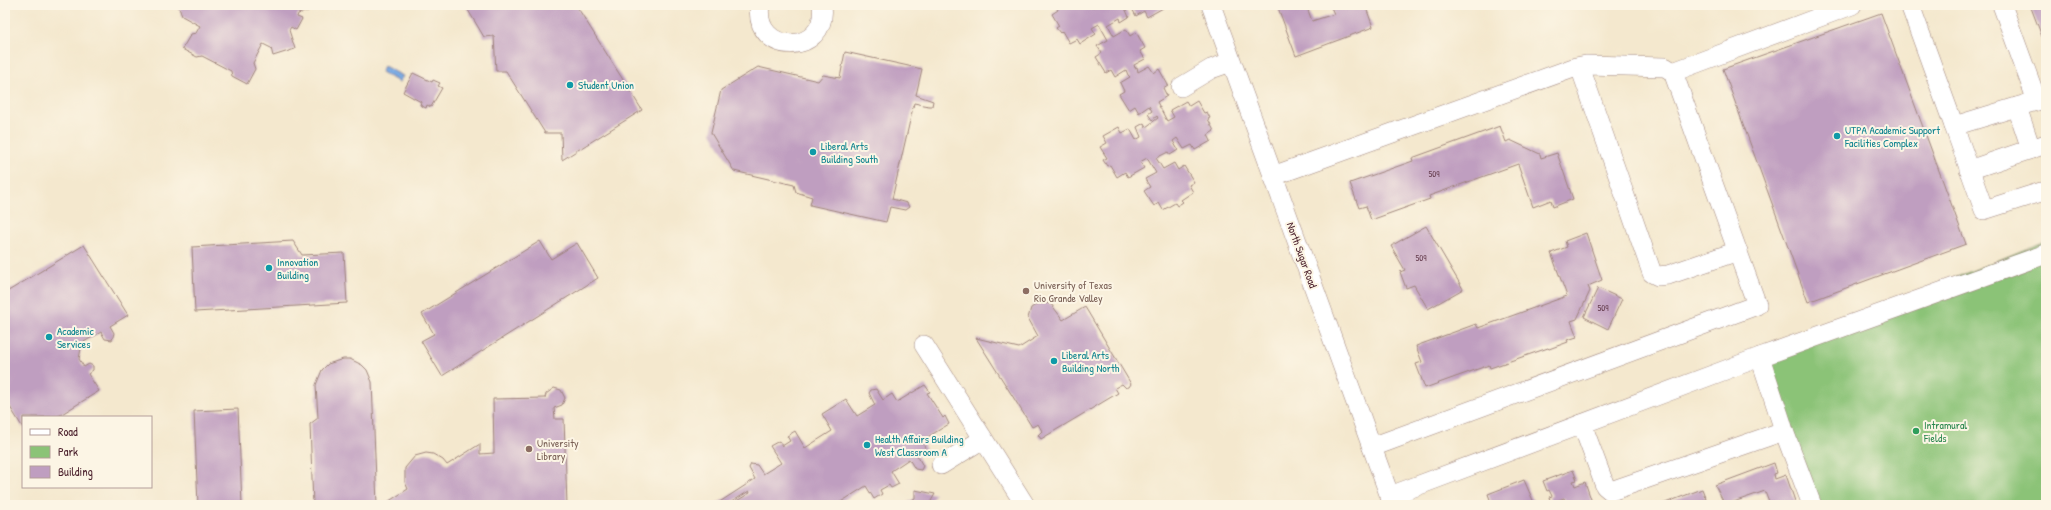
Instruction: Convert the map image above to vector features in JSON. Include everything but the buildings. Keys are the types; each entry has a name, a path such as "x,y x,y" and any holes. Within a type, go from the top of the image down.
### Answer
{"street":[{"path":"760,5 759,13 761,24 770,37 780,43 788,44 806,41 815,34 821,24 823,13 822,5"},
{"name":"North Sugar Road","path":"1211,5 1392,501"},
{"path":"1673,72 1852,5"},
{"path":"1910,5 1984,210 2041,192"},
{"path":"1954,126 2041,100 2002,5"},
{"path":"1181,87 1210,69 1231,62"},
{"path":"1580,67 1652,273 1658,276 1668,275 1738,252"},
{"path":"1273,176 1580,67 1665,67 1673,72 1757,305 1372,447"},
{"path":"1969,170 2039,147 2017,107"},
{"path":"1392,501 1582,424 1760,357 2046,254"},
{"path":"924,345 1025,505"},
{"path":"1760,357 1784,431 1812,505"},
{"path":"1582,424 1605,486 1611,491 1784,431"},
{"path":"941,465 983,439"}],"green space":[{"name":"Intramural Fields","path":"2046,241 2046,505 1812,505 1760,357"}],"water":[{"path":"384,66 403,76 399,82 381,72"}],"place":[{"name":"Student Union","path":"570,85"},
{"name":"UTPA Academic Support Facilities Complex","path":"1837,136"},
{"name":"Liberal Arts Building South","path":"813,152"},
{"name":"Innovation Building","path":"269,268"},
{"name":"University of Texas Rio Grande Valley","path":"1026,291"},
{"name":"Academic Services","path":"49,337"},
{"name":"Liberal Arts Building North","path":"1054,361"},
{"name":"Intramural Fields","path":"1916,431"},
{"name":"Health Affairs Building West Classroom A","path":"867,445"},
{"name":"University Library","path":"529,449"}]}
